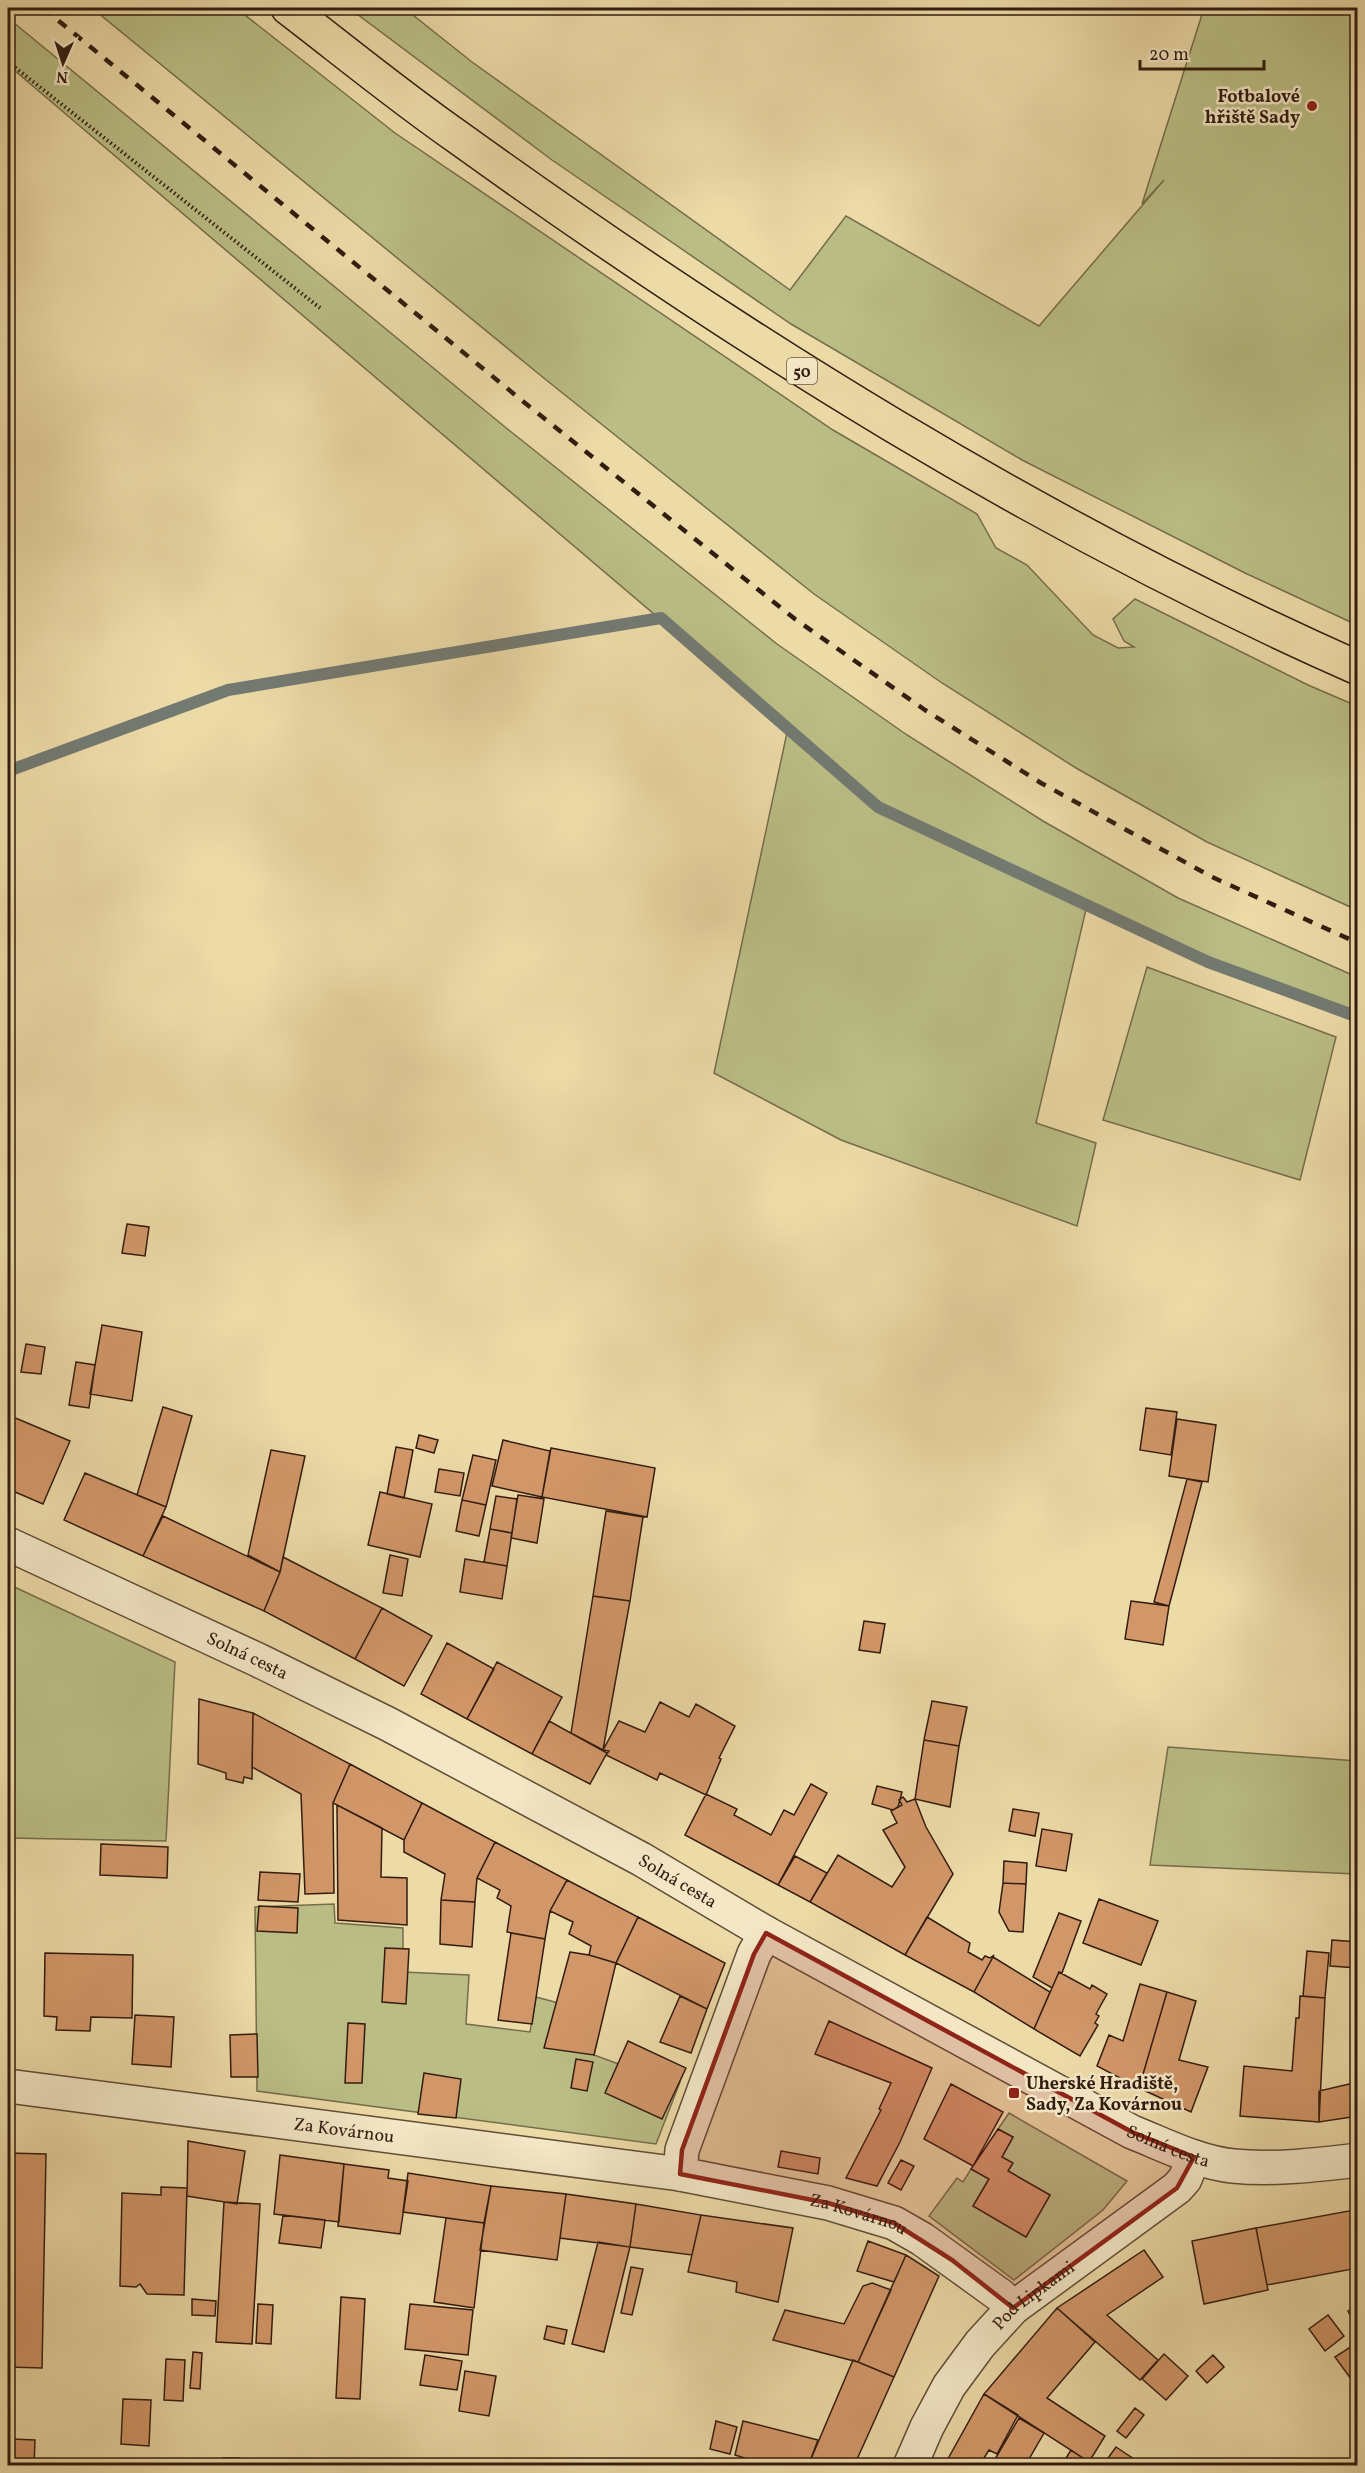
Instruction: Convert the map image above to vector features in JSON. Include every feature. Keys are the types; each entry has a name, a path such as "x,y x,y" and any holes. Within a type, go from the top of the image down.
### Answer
{"main road":[{"name":"50","path":"288,8 475,150 636,263 813,377 992,483 1163,575 1358,668"}],"street":[{"name":"Solná cesta","path":"8,1544 248,1655 388,1724 641,1859 766,1933 1132,2132 1194,2157 1233,2166 1305,2166 1358,2160"},
{"path":"680,2174 682,2150 754,1954 766,1933"},
{"name":"Za Kovárnou","path":"8,2086 680,2174 828,2203 894,2223 952,2260 1001,2296 1013,2308"},
{"name":"Pod Lipkami","path":"910,2466 927,2427 949,2386 980,2344 1013,2308 1177,2188 1185,2180 1194,2157"}],"path":[{"path":"8,62 320,308"}],"highlighted area":[{"path":"766,1933 1132,2132 1194,2157 1177,2188 1013,2308 952,2260 894,2223 828,2203 680,2174 682,2150 754,1954"}],"green space":[{"path":"92,8 236,8 395,133 833,430 977,514 996,548 1027,565 1093,635 1118,648 1134,647 1124,641 1113,619 1135,599 1308,685 1357,706 1357,910 1207,842 1076,768 942,683 814,594 545,379"},
{"path":"349,8 404,8 472,62 790,290 846,216 1039,326 1164,180 1142,204 1204,8 1357,8 1357,625 1245,573 1022,460 791,324 552,160"},
{"path":"8,18 505,427 777,644 907,735 1043,821 1178,898 1357,977 1357,1017 1208,962 1087,905 1036,1123 1096,1143 1077,1226 841,1140 714,1073 788,728 8,65"},
{"path":"1147,967 1336,1037 1300,1180 1103,1120"},
{"path":"8,1584 175,1662 166,1841 8,1838"},
{"path":"1168,1747 1357,1761 1357,1874 1150,1865"},
{"path":"334,1904 335,1923 403,1928 403,1972 469,1975 466,2024 530,2032 536,1997 603,2015 594,2055 649,2075 680,2082 656,2144 257,2091 255,1907"},
{"path":"1009,2113 1127,2181 1103,2210 1014,2280 929,2216 957,2178 963,2182 971,2169 989,2179 973,2206 1026,2237 1050,2195 1008,2171 1012,2163 1002,2157 1013,2137 998,2129"}],"building":[{"path":"127,1224 149,1227 145,1256 122,1253"},
{"path":"102,1325 142,1332 132,1401 90,1394"},
{"path":"26,1344 45,1347 41,1374 21,1372"},
{"path":"76,1362 95,1365 89,1408 69,1405"},
{"path":"163,1407 192,1416 166,1507 137,1495"},
{"path":"1146,1408 1177,1412 1171,1455 1140,1450"},
{"path":"13,1417 70,1441 43,1504 8,1489 8,1430"},
{"path":"1177,1419 1216,1425 1208,1482 1169,1476"},
{"path":"419,1435 438,1440 434,1453 416,1448"},
{"path":"503,1440 550,1451 542,1497 492,1486"},
{"path":"396,1447 413,1450 404,1498 387,1494"},
{"path":"551,1448 655,1468 647,1517 542,1497"},
{"path":"271,1450 305,1456 280,1572 248,1555"},
{"path":"473,1455 496,1460 486,1505 462,1500"},
{"path":"439,1469 464,1473 460,1496 435,1492"},
{"path":"85,1473 166,1507 143,1556 64,1520"},
{"path":"1187,1479 1202,1482 1169,1606 1154,1602"},
{"path":"380,1492 432,1504 420,1557 368,1545"},
{"path":"518,1495 544,1499 537,1543 511,1538"},
{"path":"496,1496 517,1499 512,1533 490,1529"},
{"path":"462,1500 486,1505 479,1536 456,1531"},
{"path":"606,1511 643,1517 630,1601 593,1596"},
{"path":"163,1516 280,1572 264,1611 143,1556"},
{"path":"490,1529 512,1533 507,1566 484,1562"},
{"path":"390,1555 408,1559 402,1596 383,1593"},
{"path":"283,1557 382,1608 355,1659 264,1611 280,1572"},
{"path":"465,1559 507,1566 502,1599 460,1592"},
{"path":"593,1596 630,1601 603,1750 571,1733"},
{"path":"1131,1601 1169,1606 1163,1645 1125,1639"},
{"path":"382,1608 432,1636 404,1686 355,1659"},
{"path":"864,1621 885,1624 880,1653 859,1650"},
{"path":"447,1643 494,1669 467,1719 421,1694"},
{"path":"497,1662 562,1697 532,1754 467,1719"},
{"path":"199,1699 253,1713 252,1779 244,1777 243,1783 226,1779 226,1773 198,1764"},
{"path":"932,1701 967,1707 959,1746 924,1740"},
{"path":"660,1702 689,1717 696,1704 735,1726 719,1758 721,1759 706,1795 660,1773 657,1780 606,1755 609,1751 603,1750 619,1721 645,1732"},
{"path":"253,1713 350,1764 333,1803 334,1893 305,1894 301,1794 252,1767"},
{"path":"549,1721 607,1753 590,1784 532,1754"},
{"path":"924,1740 959,1746 950,1807 915,1799"},
{"path":"350,1764 422,1803 404,1840 333,1803"},
{"path":"811,1784 827,1793 778,1885 685,1835 706,1794 737,1809 734,1815 771,1835 784,1810 794,1815"},
{"path":"877,1786 902,1792 898,1807 893,1810 872,1804"},
{"path":"903,1797 907,1802 915,1799 926,1827 953,1874 905,1955 810,1902 838,1855 892,1887 905,1867 883,1830 897,1823 891,1811 902,1805 899,1800"},
{"path":"422,1803 495,1842 477,1878 475,1902 441,1900 445,1874 404,1852 404,1840"},
{"path":"337,1805 382,1828 381,1877 407,1878 407,1925 338,1920"},
{"path":"1013,1809 1039,1813 1035,1836 1009,1831"},
{"path":"1042,1829 1072,1834 1066,1871 1036,1866"},
{"path":"495,1842 567,1880 550,1911 545,1939 507,1932 511,1906 497,1898 500,1890 477,1878"},
{"path":"101,1844 168,1847 167,1878 100,1875"},
{"path":"795,1856 827,1873 810,1902 778,1885"},
{"path":"1004,1861 1027,1863 1026,1884 1003,1883"},
{"path":"260,1872 300,1874 298,1902 258,1900"},
{"path":"567,1880 638,1917 616,1963 589,1955 591,1946 569,1934 573,1922 550,1911"},
{"path":"1003,1883 1026,1884 1023,1932 1009,1931 999,1912"},
{"path":"1099,1899 1158,1921 1141,1965 1083,1943"},
{"path":"441,1900 475,1902 472,1947 440,1944"},
{"path":"259,1906 298,1908 297,1933 257,1931"},
{"path":"1059,1913 1081,1921 1062,1973 1059,1972 1052,1988 1033,1977"},
{"path":"638,1917 725,1963 707,2009 616,1963"},
{"path":"927,1917 970,1943 968,1952 982,1960 985,1956 990,1958 994,1955 974,1992 905,1955"},
{"path":"511,1933 545,1939 532,2024 498,2020"},
{"path":"1332,1940 1358,1942 1358,1968 1330,1966"},
{"path":"385,1948 409,1949 406,2004 382,2002"},
{"path":"1307,1951 1329,1953 1325,1998 1303,1996"},
{"path":"570,1952 616,1963 594,2055 544,2048"},
{"path":"45,1953 133,1955 132,2018 91,2017 90,2031 56,2030 57,2017 44,2016"},
{"path":"993,1957 1050,1992 1034,2029 974,1992"},
{"path":"1059,1972 1090,1989 1092,1985 1107,1994 1096,2014 1099,2016 1095,2023 1098,2025 1080,2056 1034,2029"},
{"path":"1140,1984 1167,1992 1139,2088 1097,2066 1109,2035 1123,2041"},
{"path":"1167,1992 1196,2001 1179,2060 1208,2067 1191,2112 1139,2088"},
{"path":"680,1996 707,2009 691,2053 660,2042"},
{"path":"1300,1996 1325,1998 1319,2122 1240,2116 1244,2066 1292,2071"},
{"path":"135,2015 174,2017 171,2067 132,2064"},
{"path":"829,2021 932,2068 900,2142 877,2186 846,2178 881,2110 879,2109 891,2083 815,2054"},
{"path":"348,2023 365,2024 362,2083 345,2083"},
{"path":"257,2034 258,2077 231,2077 230,2035"},
{"path":"628,2041 686,2068 662,2119 605,2093"},
{"path":"576,2059 593,2062 587,2091 571,2088"},
{"path":"424,2073 461,2079 456,2118 418,2114"},
{"path":"1358,2082 1358,2116 1319,2122 1319,2091"},
{"path":"951,2084 1003,2112 973,2166 924,2139"},
{"path":"998,2129 1013,2137 1002,2157 1013,2163 1008,2171 1050,2195 1026,2237 973,2206 989,2179 971,2169"},
{"path":"188,2141 245,2151 237,2204 187,2196"},
{"path":"781,2151 820,2158 818,2174 778,2167"},
{"path":"8,2153 46,2154 42,2368 8,2367"},
{"path":"280,2155 344,2164 339,2222 274,2214"},
{"path":"901,2160 914,2166 901,2190 888,2183"},
{"path":"344,2164 389,2170 388,2178 408,2181 400,2234 338,2226"},
{"path":"408,2173 491,2186 484,2223 403,2212"},
{"path":"491,2186 566,2194 557,2260 480,2250"},
{"path":"161,2187 187,2188 184,2295 147,2294 140,2284 136,2287 120,2286 122,2193 161,2195"},
{"path":"566,2194 636,2204 630,2247 560,2238"},
{"path":"224,2202 260,2204 252,2344 216,2342"},
{"path":"636,2204 701,2215 692,2255 630,2247"},
{"path":"1354,2210 1358,2229 1358,2268 1267,2285 1256,2228"},
{"path":"283,2215 325,2220 321,2248 279,2243"},
{"path":"701,2215 793,2228 778,2302 736,2292 737,2282 688,2272"},
{"path":"446,2218 484,2223 474,2308 434,2302"},
{"path":"1256,2228 1268,2290 1204,2304 1192,2241"},
{"path":"868,2241 906,2255 894,2282 857,2271"},
{"path":"598,2242 630,2247 604,2352 572,2344"},
{"path":"1144,2250 1163,2277 1107,2315 1158,2360 1140,2380 1057,2308"},
{"path":"906,2255 939,2276 894,2377 858,2362"},
{"path":"631,2267 643,2269 632,2315 621,2313"},
{"path":"872,2283 891,2290 858,2362 773,2340 785,2310 844,2324 863,2286"},
{"path":"341,2297 365,2299 360,2399 336,2398"},
{"path":"192,2299 216,2301 215,2316 192,2315"},
{"path":"258,2304 273,2305 271,2344 256,2343"},
{"path":"410,2304 473,2310 468,2355 405,2349"},
{"path":"1358,2306 1358,2330 1348,2311"},
{"path":"1057,2308 1095,2342 1047,2398 1105,2436 1089,2462 984,2394"},
{"path":"1328,2315 1344,2336 1325,2351 1309,2329"},
{"path":"547,2326 567,2330 564,2344 544,2339"},
{"path":"1352,2346 1358,2355 1358,2374 1351,2379 1335,2357"},
{"path":"193,2352 202,2353 200,2389 190,2388"},
{"path":"1164,2354 1188,2376 1166,2400 1142,2379"},
{"path":"425,2355 462,2361 457,2390 420,2385"},
{"path":"1213,2355 1224,2367 1207,2383 1196,2371"},
{"path":"166,2359 185,2360 183,2401 164,2400"},
{"path":"853,2360 894,2377 854,2466 808,2466"},
{"path":"465,2371 496,2376 489,2416 459,2411"},
{"path":"984,2394 1018,2415 997,2454 989,2450 979,2466 944,2466"},
{"path":"123,2399 151,2400 149,2446 121,2444"},
{"path":"1135,2408 1144,2415 1126,2438 1117,2431"},
{"path":"1019,2418 1044,2433 1025,2466 991,2466"},
{"path":"716,2421 737,2427 730,2454 710,2449"},
{"path":"743,2421 818,2440 808,2466 770,2466 735,2455"},
{"path":"11,2439 35,2440 34,2466 11,2466"},
{"path":"1116,2447 1140,2463 1138,2466 1103,2465"},
{"path":"1071,2450 1095,2466 1061,2466"},
{"path":"223,2458 240,2458 240,2466 223,2466"}],"waterway":[{"path":"8,771 228,690 661,618 878,807 1208,962 1358,1017"}],"railway":[{"path":"43,8 525,403 795,619 925,710 1041,783 1212,877 1358,943"}],"place":[{"name":"Fotbalové hřiště Sady","path":"1312,106"},
{"name":"Uherské Hradiště, Sady, Za Kovárnou","path":"1014,2093"}]}
